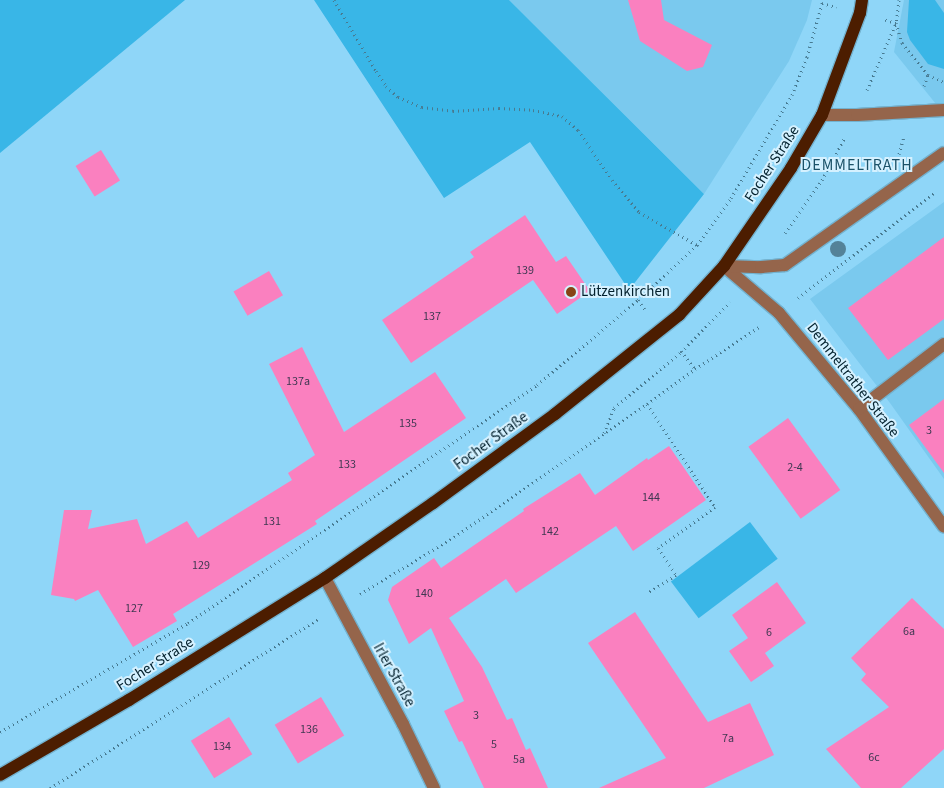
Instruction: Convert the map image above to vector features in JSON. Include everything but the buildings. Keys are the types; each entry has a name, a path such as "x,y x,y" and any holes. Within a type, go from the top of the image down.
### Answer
{"main road":[{"name":"Focher Straße","path":"0,776 129,700 325,578 433,503 555,414 679,315 724,266 791,168 822,115 860,13 862,0"}],"street":[{"path":"822,115 944,110"},
{"path":"724,266 761,267 785,264 944,153"},
{"name":"Demmeltrather Straße","path":"724,266 779,313 859,409 944,527"},
{"path":"859,409 944,344"},
{"name":"Irler Straße","path":"325,578 403,724 434,788"}],"path":[{"path":"334,0 376,71 386,86 398,97 422,107 453,111 508,108 533,110 562,116 578,130 612,180 639,212 697,245"},
{"path":"0,732 188,623 537,385 638,300 697,245 731,198 792,95 807,57 823,0"},
{"path":"899,0 896,23 902,43 928,74 944,82"},
{"path":"50,788 454,536 604,434 695,368 779,313 936,191"},
{"path":"604,434 614,408 681,352"},
{"path":"647,404 715,507 658,548 676,575 647,593"}],"shaded area":[{"path":"0,0 185,0 0,153"},
{"path":"314,0 509,0 704,194 629,290 530,142 444,198"},
{"path":"509,0 812,0 807,20 789,61 704,194"},
{"path":"904,0 944,0 944,114 894,52"},
{"path":"909,0 935,0 944,13 944,69 928,64 910,40 907,32"},
{"path":"944,202 944,479 890,403 810,299"},
{"path":"750,522 778,559 699,618 671,582"}],"place":[{"name":"Lützenkirchen","path":"571,292"}],"district":[{"name":"DEMMELTRATH","path":"857,165"}]}
